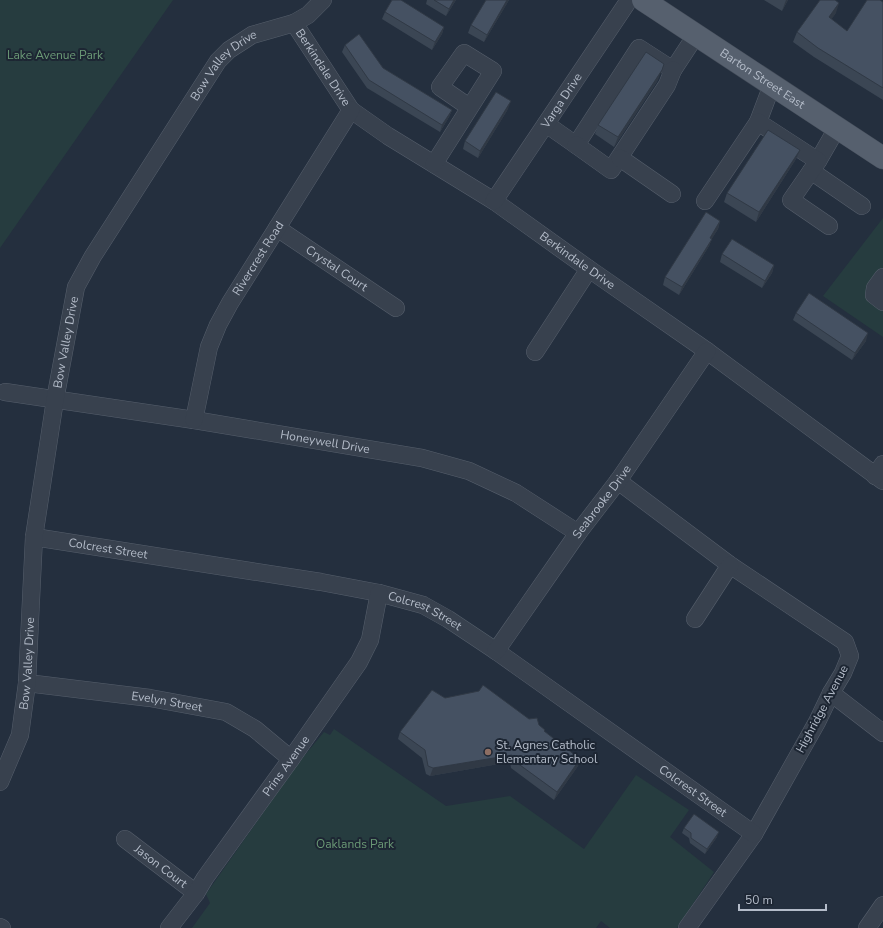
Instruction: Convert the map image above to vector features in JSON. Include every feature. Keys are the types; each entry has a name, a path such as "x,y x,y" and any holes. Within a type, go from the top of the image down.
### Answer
{"main road":[{"name":"Barton Street East","path":"643,0 883,158"}],"street":[{"name":"Varga Drive","path":"494,201 629,0"},
{"name":"Bow Valley Drive","path":"0,782 20,735 27,683 34,537 55,400 76,287 97,249 218,61 229,50 252,35 294,23 308,15 320,1"},
{"name":"Berkindale Drive","path":"294,23 350,110 388,136 494,201 588,269 707,351 880,474"},
{"path":"546,124 611,170 667,85 673,70 696,35"},
{"path":"576,145 639,48 673,70"},
{"path":"705,200 758,122 772,85"},
{"path":"434,164 469,107"},
{"name":"Rivercrest Road","path":"194,420 209,348 218,326 230,303 350,110"},
{"path":"758,122 862,206"},
{"path":"829,226 791,200 837,128"},
{"path":"620,158 672,194"},
{"name":"Crystal Court","path":"277,228 396,308"},
{"path":"535,352 588,269"},
{"path":"883,277 875,288 874,295 883,302"},
{"name":"Seabrooke Drive","path":"496,651 578,533 618,481 707,351"},
{"name":"Honeywell Drive","path":"5,392 194,420 422,458 469,471 516,493 578,533"},
{"name":"Highridge Avenue","path":"618,481 730,565 845,642 850,656 843,673 831,693 817,722 754,834 687,928"},
{"name":"Colcrest Street","path":"34,537 379,592 423,605 448,619 496,651 754,834"},
{"path":"695,619 730,565"},
{"name":"Prins Avenue","path":"169,928 359,662 370,640 379,592"},
{"name":"Evelyn Street","path":"27,683 150,698 226,712 254,729 291,759"},
{"path":"831,693 883,733"},
{"name":"Jason Court","path":"125,839 196,892"},
{"path":"867,928 883,905"}],"green space":[{"name":"Lake Avenue Park","path":"0,0 173,0 0,248"},
{"path":"883,218 883,337 823,296"},
{"name":"Oaklands Park","path":"334,729 446,806 510,796 584,849 636,775 689,810 670,837 714,872 677,928 610,928 601,921 596,928 192,928 210,903 206,894 299,762 324,732 330,735"}],"building":[{"path":"392,0 401,0 444,27 435,42 385,12"},
{"path":"434,0 454,0 449,9"},
{"path":"486,0 507,0 487,35 471,25"},
{"path":"820,0 835,0 839,3 829,17 847,31 867,0 880,0 883,2 883,88 818,48 797,32"},
{"path":"359,34 383,68 452,110 442,125 369,80 345,45"},
{"path":"646,52 664,64 662,70 618,137 598,125"},
{"path":"496,92 511,101 480,151 465,141"},
{"path":"768,130 800,150 759,212 727,193"},
{"path":"706,212 720,221 710,238 712,239 682,287 665,277"},
{"path":"732,239 774,265 765,281 722,254"},
{"path":"809,293 868,333 855,353 796,313"},
{"path":"483,685 529,719 537,718 539,725 545,730 544,731 580,759 557,792 513,760 512,755 433,768 428,766 425,750 400,732 432,690 445,698 479,691"},
{"path":"694,814 719,832 707,849 691,838 691,833 684,828"}],"place":[{"name":"St. Agnes Catholic Elementary School","path":"488,752"}]}
